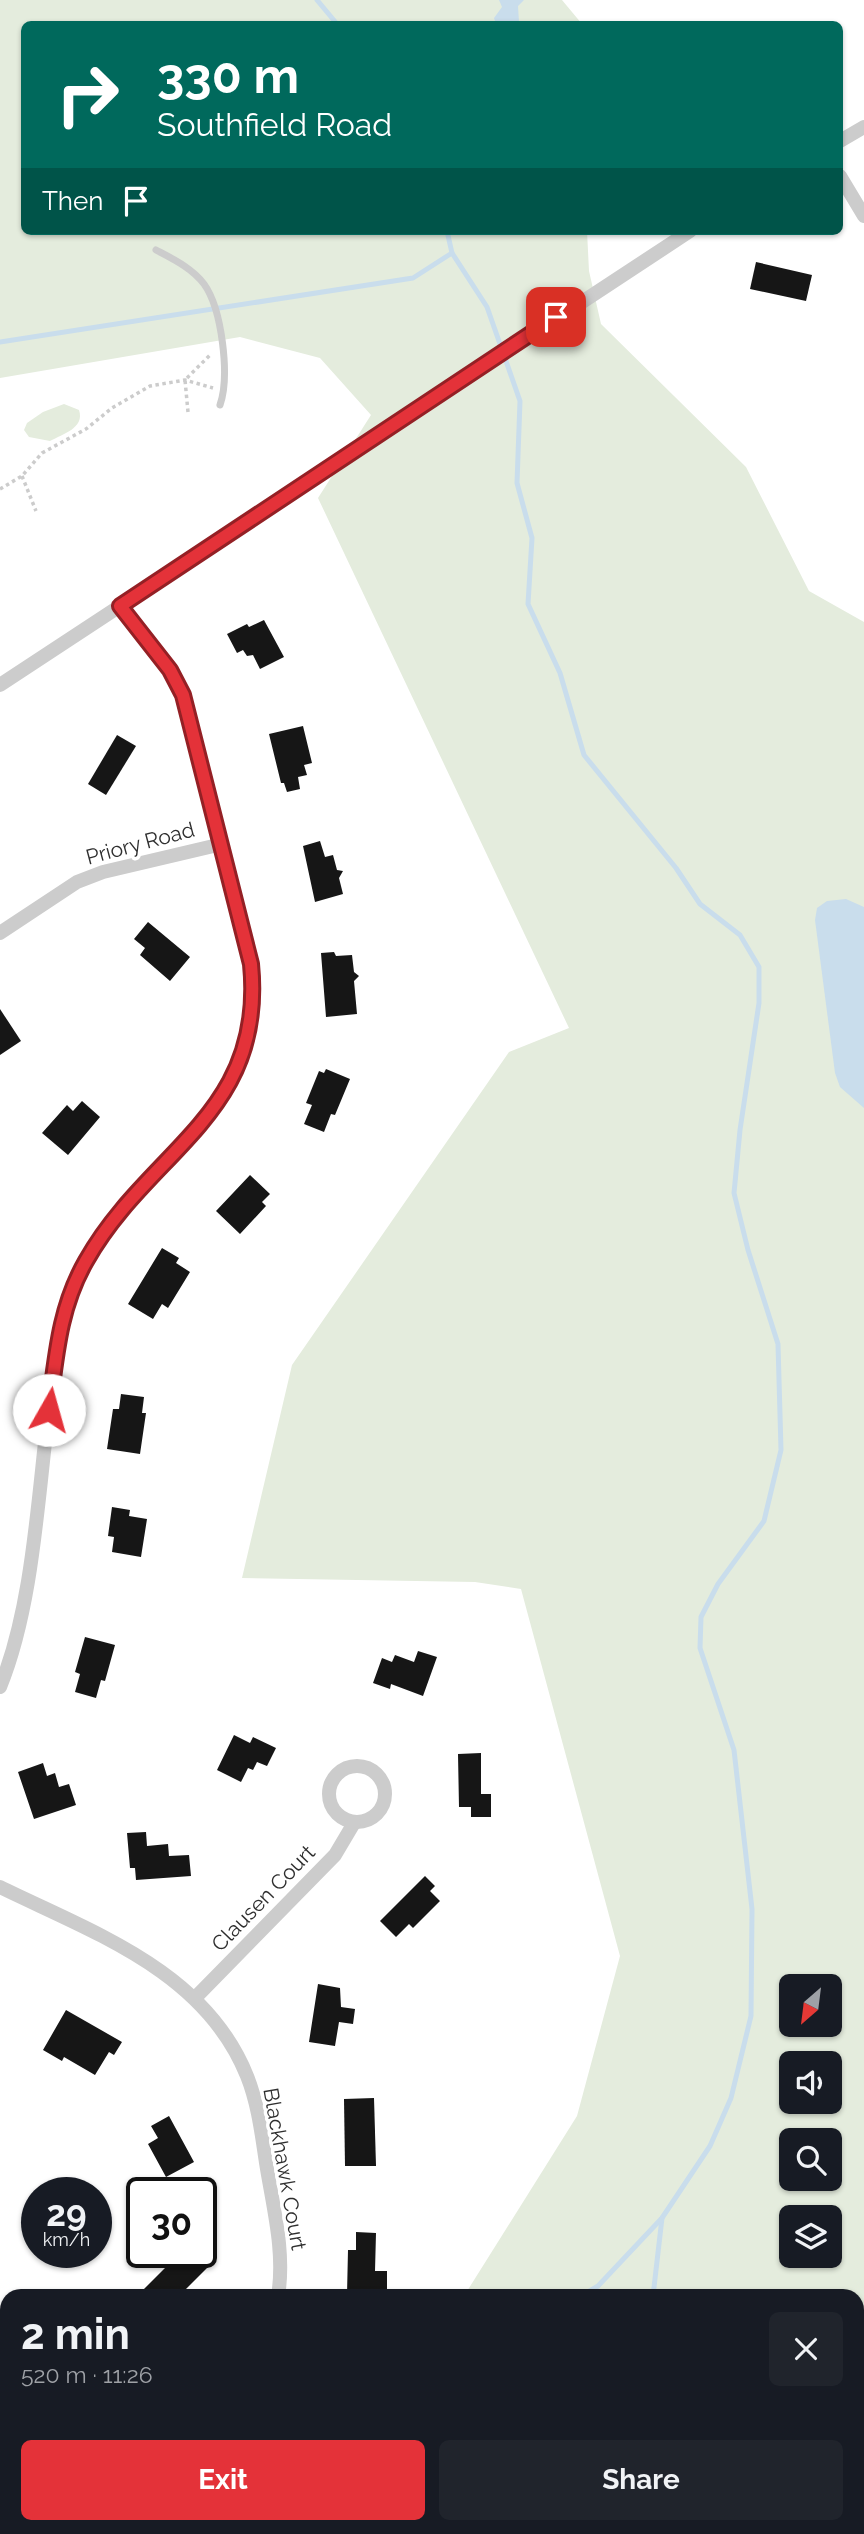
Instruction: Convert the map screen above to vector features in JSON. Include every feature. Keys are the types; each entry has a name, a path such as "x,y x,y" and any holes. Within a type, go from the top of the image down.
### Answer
{"street":[{"path":"843,139 864,127"},
{"path":"843,181 864,216"},
{"path":"0,685 684,235"},
{"path":"0,1687 20,1627 55,1352 73,1288 107,1230 217,1106 245,1052 254,993 251,964 183,695 170,670 120,606"},
{"name":"Priory Road","path":"0,933 78,882 103,872 222,844"},
{"name":"Clausen Court","path":"195,1998 335,1855 354,1823 375,1817 386,1799 384,1785 380,1777 367,1767 345,1768 332,1780 329,1790 330,1804 339,1816 354,1823"},
{"name":"Blackhawk Court","path":"0,1886 145,1959 195,1998 235,2051 257,2105 281,2253 278,2289"}],"lane":[{"path":"156,250 187,267 205,286 220,331 227,366 225,391 220,405"}],"path":[{"path":"185,380 222,343"},
{"path":"185,380 188,412"},
{"path":"0,489 22,476 42,453 86,429 150,386 185,380 225,391"},
{"path":"22,476 37,511"}],"green space":[{"path":"0,0 562,0 580,21 21,21 21,235 587,235 589,271 601,324 746,467 809,591 864,622 864,2289 468,2289 577,2116 620,1956 521,1589 475,1582 242,1578 292,1365 509,1052 569,1028 318,498 371,415 320,358 240,337 0,378"},
{"path":"64,404 79,410 76,426 50,441 29,437 24,430 27,423 43,412"}],"water":[{"path":"499,0 524,0 518,6 519,21 495,21 494,18 502,7"},
{"path":"846,899 864,907 864,1108 840,1087 835,1073 815,920 817,908 827,901"}],"building":[{"path":"756,262 812,275 806,301 750,289"},
{"path":"264,620 284,657 260,669 253,655 247,656 243,650 237,653 227,634 247,624 249,627"},
{"path":"303,726 312,763 304,765 307,775 298,777 300,789 287,792 284,783 281,783 269,734"},
{"path":"117,735 136,746 106,795 88,784"},
{"path":"320,841 325,857 333,855 337,870 343,871 339,878 343,894 315,902 303,846"},
{"path":"148,922 190,957 170,981 140,955 145,948 134,939"},
{"path":"334,952 336,956 352,955 354,972 359,976 354,981 357,1014 326,1017 321,953"},
{"path":"0,1009 21,1041 0,1055"},
{"path":"326,1069 350,1079 335,1115 331,1114 324,1132 304,1124 312,1105 306,1103 319,1071 324,1073"},
{"path":"82,1101 100,1117 68,1155 42,1133 67,1105 73,1111"},
{"path":"250,1175 270,1194 262,1202 266,1206 240,1234 216,1211"},
{"path":"162,1248 179,1258 176,1263 190,1272 168,1308 162,1304 153,1319 128,1304"},
{"path":"121,1394 144,1397 142,1413 146,1413 140,1454 107,1449 113,1409 119,1409"},
{"path":"112,1507 130,1510 129,1516 147,1519 141,1557 112,1552 114,1537 108,1536"},
{"path":"85,1637 115,1645 105,1681 101,1680 96,1698 75,1692 80,1674 75,1672"},
{"path":"418,1651 437,1657 423,1696 391,1684 390,1689 373,1683 382,1658 392,1662 395,1655 414,1662"},
{"path":"234,1735 250,1743 253,1737 276,1748 267,1766 257,1762 253,1770 248,1768 241,1782 217,1770"},
{"path":"481,1753 481,1794 491,1794 491,1817 471,1817 471,1807 459,1807 458,1754"},
{"path":"43,1763 47,1776 55,1773 59,1787 69,1784 76,1805 34,1819 18,1772"},
{"path":"146,1832 147,1846 168,1844 169,1856 189,1855 191,1876 136,1880 135,1868 130,1868 127,1833"},
{"path":"425,1876 435,1886 430,1891 440,1901 413,1928 409,1924 396,1937 380,1921"},
{"path":"318,1984 340,1988 341,2007 355,2009 353,2024 339,2022 335,2046 309,2042"},
{"path":"66,2010 122,2042 114,2055 109,2052 95,2075 64,2057 62,2061 43,2050"},
{"path":"374,2098 376,2166 345,2166 344,2099"},
{"path":"169,2116 194,2162 166,2177 148,2144 158,2138 151,2126"},
{"path":"356,2232 376,2233 375,2271 387,2271 387,2289 347,2289 348,2250 356,2250"},
{"path":"165,2268 207,2268 186,2289 144,2289"}],"waterway":[{"path":"317,0 334,21"},
{"path":"448,235 452,253 487,307 520,401 517,483 532,538 528,604 560,673 584,755 676,868 700,904 740,935 759,967 759,1003 740,1130 734,1193 748,1250 778,1344 781,1450 764,1521 718,1584 701,1617 700,1648 734,1750 752,1909 751,2016 731,2098 710,2146 662,2218 593,2289"},
{"path":"0,342 413,278 452,253"},
{"path":"654,2289 662,2218"}],"route":[{"path":"49,1410 62,1317 86,1260 107,1230 217,1106 240,1066 252,1024 254,993 251,964 191,720 183,695 170,670 120,606 556,317"}]}
